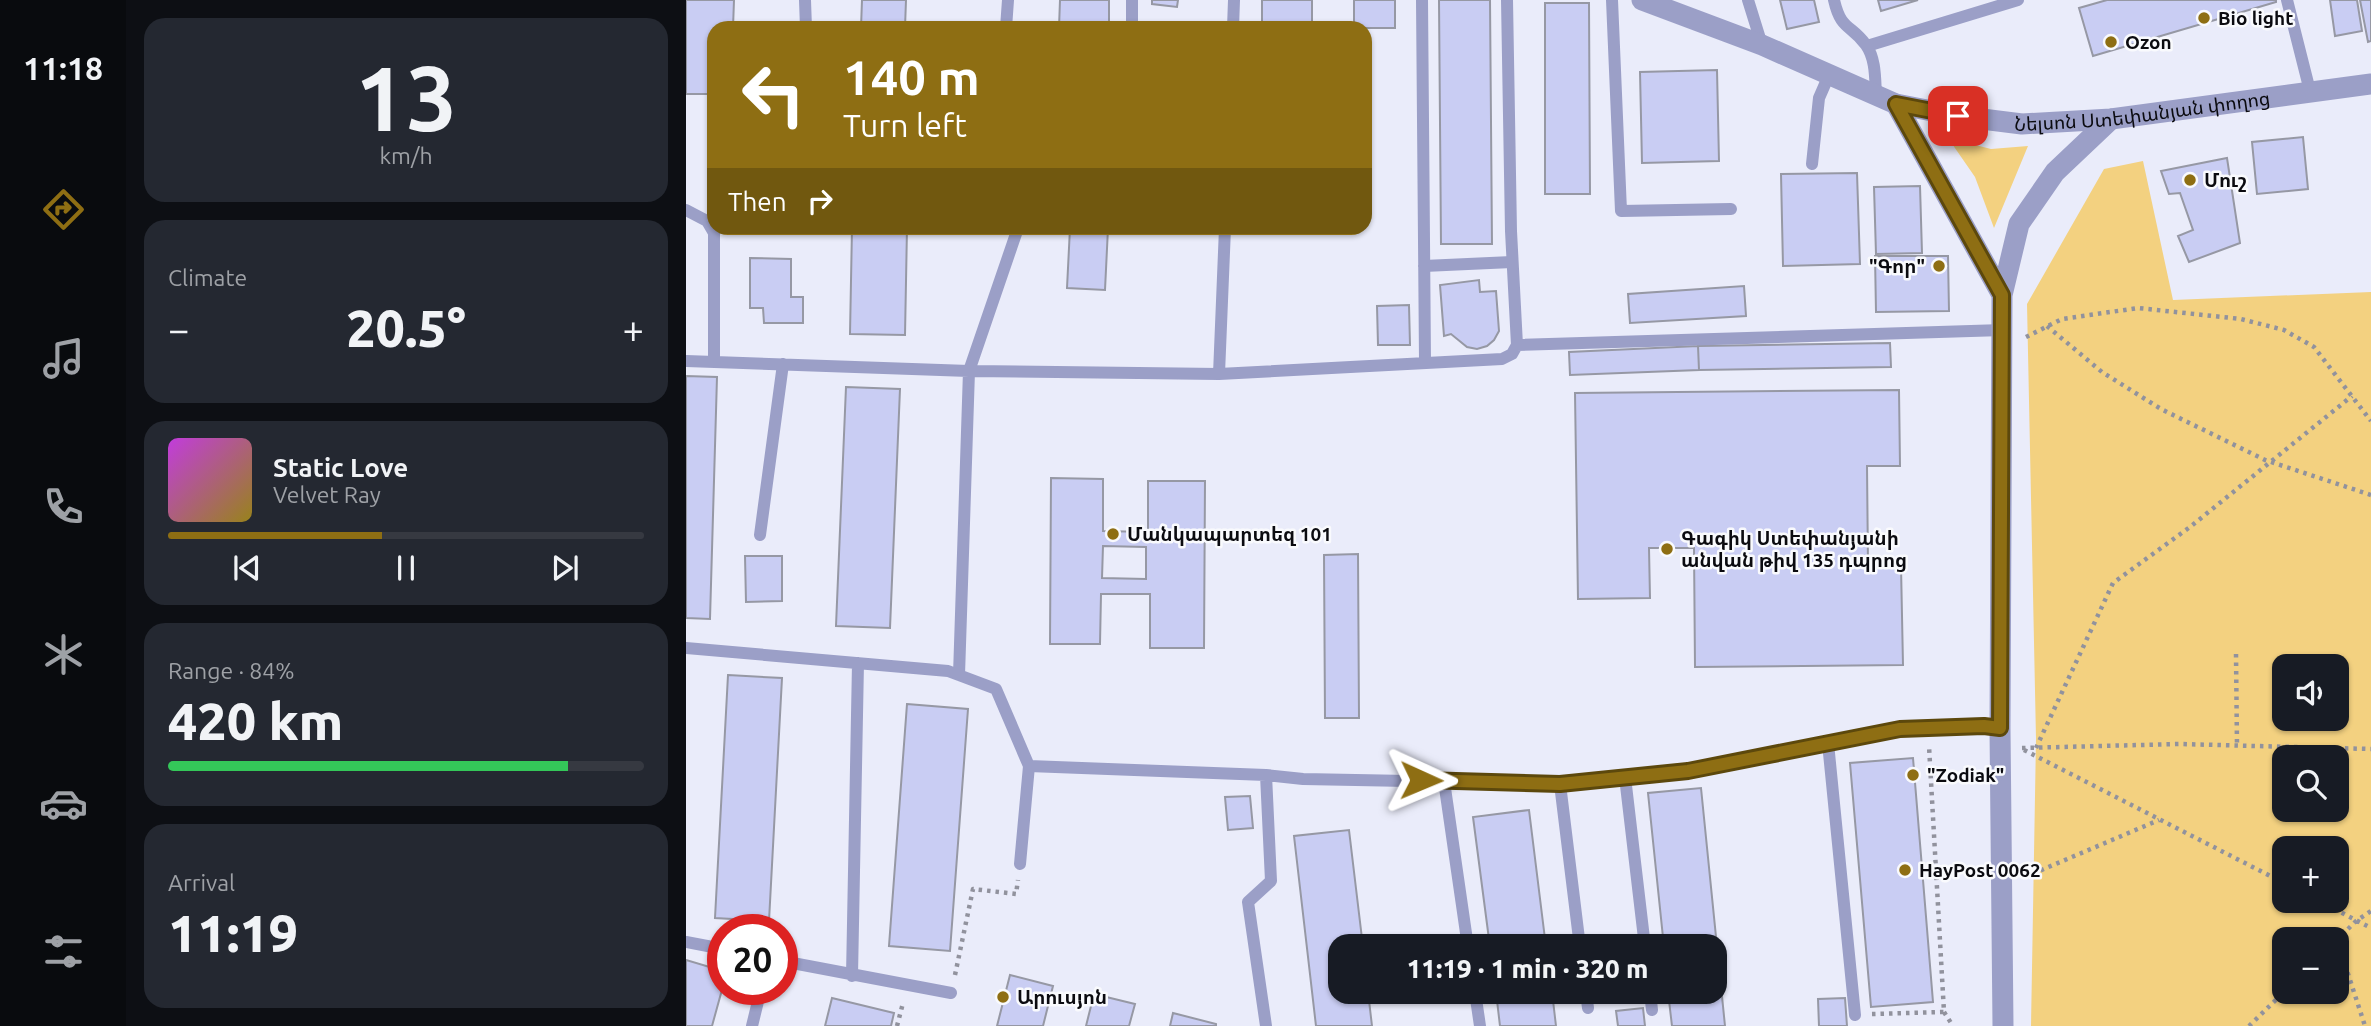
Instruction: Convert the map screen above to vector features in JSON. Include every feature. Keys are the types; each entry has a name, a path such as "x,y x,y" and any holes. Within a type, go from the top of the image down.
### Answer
{"street":[{"name":"Նելսոն Ստեփանյան փողոց","path":"1642,0 1762,45 1896,104 1958,116 2022,124 2111,119 2371,84"},
{"path":"1896,104 2002,295 2011,335 2000,728 2003,1026"},
{"path":"2002,295 2019,224 2055,172 2111,119"}],"lane":[{"path":"805,0 806,21"},
{"path":"1006,21 1008,0"},
{"path":"1132,0 1132,21"},
{"path":"1233,21 1234,0"},
{"path":"1422,0 1425,361"},
{"path":"686,361 969,371 1219,374 1502,359 1512,354 1517,345 1512,262 1507,0"},
{"path":"1612,0 1621,211 1731,209"},
{"path":"1748,0 1762,45"},
{"path":"1834,0 1839,19 1867,46 1874,65 1876,95"},
{"path":"1867,46 2018,0"},
{"path":"2287,0 2310,91"},
{"path":"1812,164 1819,98 1829,75"},
{"path":"686,210 707,221"},
{"path":"714,235 714,361"},
{"path":"959,674 969,371 1016,235"},
{"path":"1219,374 1224,235"},
{"path":"1424,266 1512,262"},
{"path":"1517,345 2011,335"},
{"path":"760,535 783,364"},
{"path":"686,648 948,671 996,689 1029,766 1020,864"},
{"path":"852,976 858,663"},
{"path":"1029,766 1265,775 1303,779 1560,784 1688,771 1900,729 1984,726 2000,728"},
{"path":"1828,743 1855,1015"},
{"path":"1265,775 1271,881 1248,902 1266,1026"},
{"path":"1625,777 1643,934"},
{"path":"1444,780 1466,934"},
{"path":"1560,784 1578,934"},
{"path":"686,942 707,946"},
{"path":"798,964 951,993"},
{"path":"1477,1004 1480,1026"},
{"path":"1588,1004 1588,1008"},
{"path":"1651,1004 1652,1010"},
{"path":"752,1026 757,1005"}],"path":[{"path":"2011,335 2047,326 2062,319 2138,308 2241,318 2284,330 2314,347 2371,421"},
{"path":"2047,326 2102,372 2161,409 2270,462 2371,495"},
{"path":"2036,748 2113,583 2190,527 2352,396"},
{"path":"2362,408 2371,408"},
{"path":"2236,654 2236,746"},
{"path":"1927,728 1944,1012 1954,1026"},
{"path":"2272,877 2021,748 2179,744 2371,750"},
{"path":"2021,879 2160,820"},
{"path":"951,993 973,889 1016,894 1020,864"},
{"path":"2349,928 2371,911"},
{"path":"2341,913 2371,928"},
{"path":"2349,977 2365,1026"},
{"path":"2249,1026 2272,1004"},
{"path":"1855,1015 1944,1012"}],"shaded area":[{"path":"1948,138 1991,149 2028,146 1994,228 1975,177"},
{"path":"2143,161 2173,300 2371,292 2371,1026 2031,1026 2036,739 2027,304 2104,169"}],"building":[{"path":"686,0 734,0 733,21 707,21 707,94 686,94"},
{"path":"862,0 906,0 905,21 861,21"},
{"path":"1060,0 1109,0 1109,21 1059,21"},
{"path":"1152,0 1178,0 1177,7 1152,4"},
{"path":"1262,0 1312,0 1312,21 1262,21"},
{"path":"1354,0 1395,0 1395,28 1372,28 1372,21 1354,21"},
{"path":"1439,0 1490,0 1492,244 1441,244"},
{"path":"1780,0 1814,0 1819,22 1787,29"},
{"path":"1878,0 1918,0 1881,11"},
{"path":"2107,0 2276,2 2093,56 2079,8"},
{"path":"2330,0 2357,0 2362,31 2335,36"},
{"path":"2360,0 2371,0 2371,41 2368,42"},
{"path":"1545,3 1589,3 1590,194 1545,194"},
{"path":"1717,70 1719,161 1642,163 1640,72"},
{"path":"2303,137 2308,189 2257,194 2252,142"},
{"path":"2227,158 2240,243 2189,262 2178,236 2193,230 2180,193 2169,194 2161,171"},
{"path":"1857,173 1860,264 1783,266 1781,174"},
{"path":"1920,186 1922,253 1876,254 1874,187"},
{"path":"852,235 907,235 905,335 850,334"},
{"path":"1070,235 1108,235 1105,290 1067,288"},
{"path":"1875,256 1948,256 1949,311 1876,312"},
{"path":"750,258 791,259 791,297 803,297 803,323 764,323 763,308 750,308"},
{"path":"1479,280 1480,292 1496,291 1499,331 1487,346 1477,349 1467,347 1451,334 1444,336 1440,285"},
{"path":"1744,286 1746,316 1630,323 1628,294"},
{"path":"1409,305 1410,345 1378,345 1377,306"},
{"path":"1890,343 1891,367 1699,370 1698,346"},
{"path":"1698,346 1699,370 1570,375 1569,352"},
{"path":"686,376 717,377 710,619 686,618"},
{"path":"846,387 900,389 890,628 836,626"},
{"path":"1899,390 1900,466 1867,466 1868,566 1901,566 1903,665 1695,667 1694,548 1649,548 1650,598 1578,599 1575,393"},
{"path":"1051,478 1103,479 1103,531 1148,532 1148,481 1205,481 1204,648 1150,648 1150,594 1101,594 1100,644 1050,644","holes":["1103,546 1146,547 1146,579 1102,578"]},
{"path":"1358,554 1359,718 1325,718 1324,555"},
{"path":"745,556 782,556 782,601 746,602"},
{"path":"728,675 782,678 769,914 715,914"},
{"path":"907,704 968,709 950,951 889,946"},
{"path":"1913,758 1933,1002 1871,1007 1850,763"},
{"path":"1701,788 1716,934 1663,934 1648,793"},
{"path":"1250,796 1253,828 1228,830 1225,797"},
{"path":"1529,810 1544,934 1488,934 1473,817"},
{"path":"1349,830 1361,934 1328,934 1328,1004 1369,1004 1372,1026 1316,1026 1294,836"},
{"path":"686,960 707,966 707,1005 718,1005 712,1026 686,1026"},
{"path":"1010,975 1053,986 1043,1026 997,1026"},
{"path":"1094,994 1135,1004 1129,1026 1086,1026"},
{"path":"832,998 894,1013 891,1026 825,1026"},
{"path":"1845,998 1847,1026 1819,1026 1818,999"},
{"path":"1497,1004 1553,1004 1556,1026 1500,1026"},
{"path":"1669,1004 1723,1004 1725,1026 1672,1026"},
{"path":"1643,1008 1645,1026 1618,1026 1616,1011"},
{"path":"1173,1013 1216,1024 1216,1026 1170,1026"}],"place":[{"name":"Bio light","path":"2204,18"},
{"name":"Ozon","path":"2111,42"},
{"name":"Մուշ","path":"2190,180"},
{"name":"\"Գոր\"","path":"1939,266"},
{"name":"Մանկապարտեզ 101","path":"1113,534"},
{"name":"Գագիկ Ստեփանյանի անվան թիվ 135 դպրոց","path":"1667,549"},
{"name":"\"Zodiak\"","path":"1913,775"},
{"name":"HayPost 0062","path":"1905,870"},
{"name":"Արուսյոն","path":"1003,997"}],"route":[{"path":"1421,780 1560,784 1688,771 1900,729 1984,726 2000,728 2002,295 1896,104 1958,116"}]}
